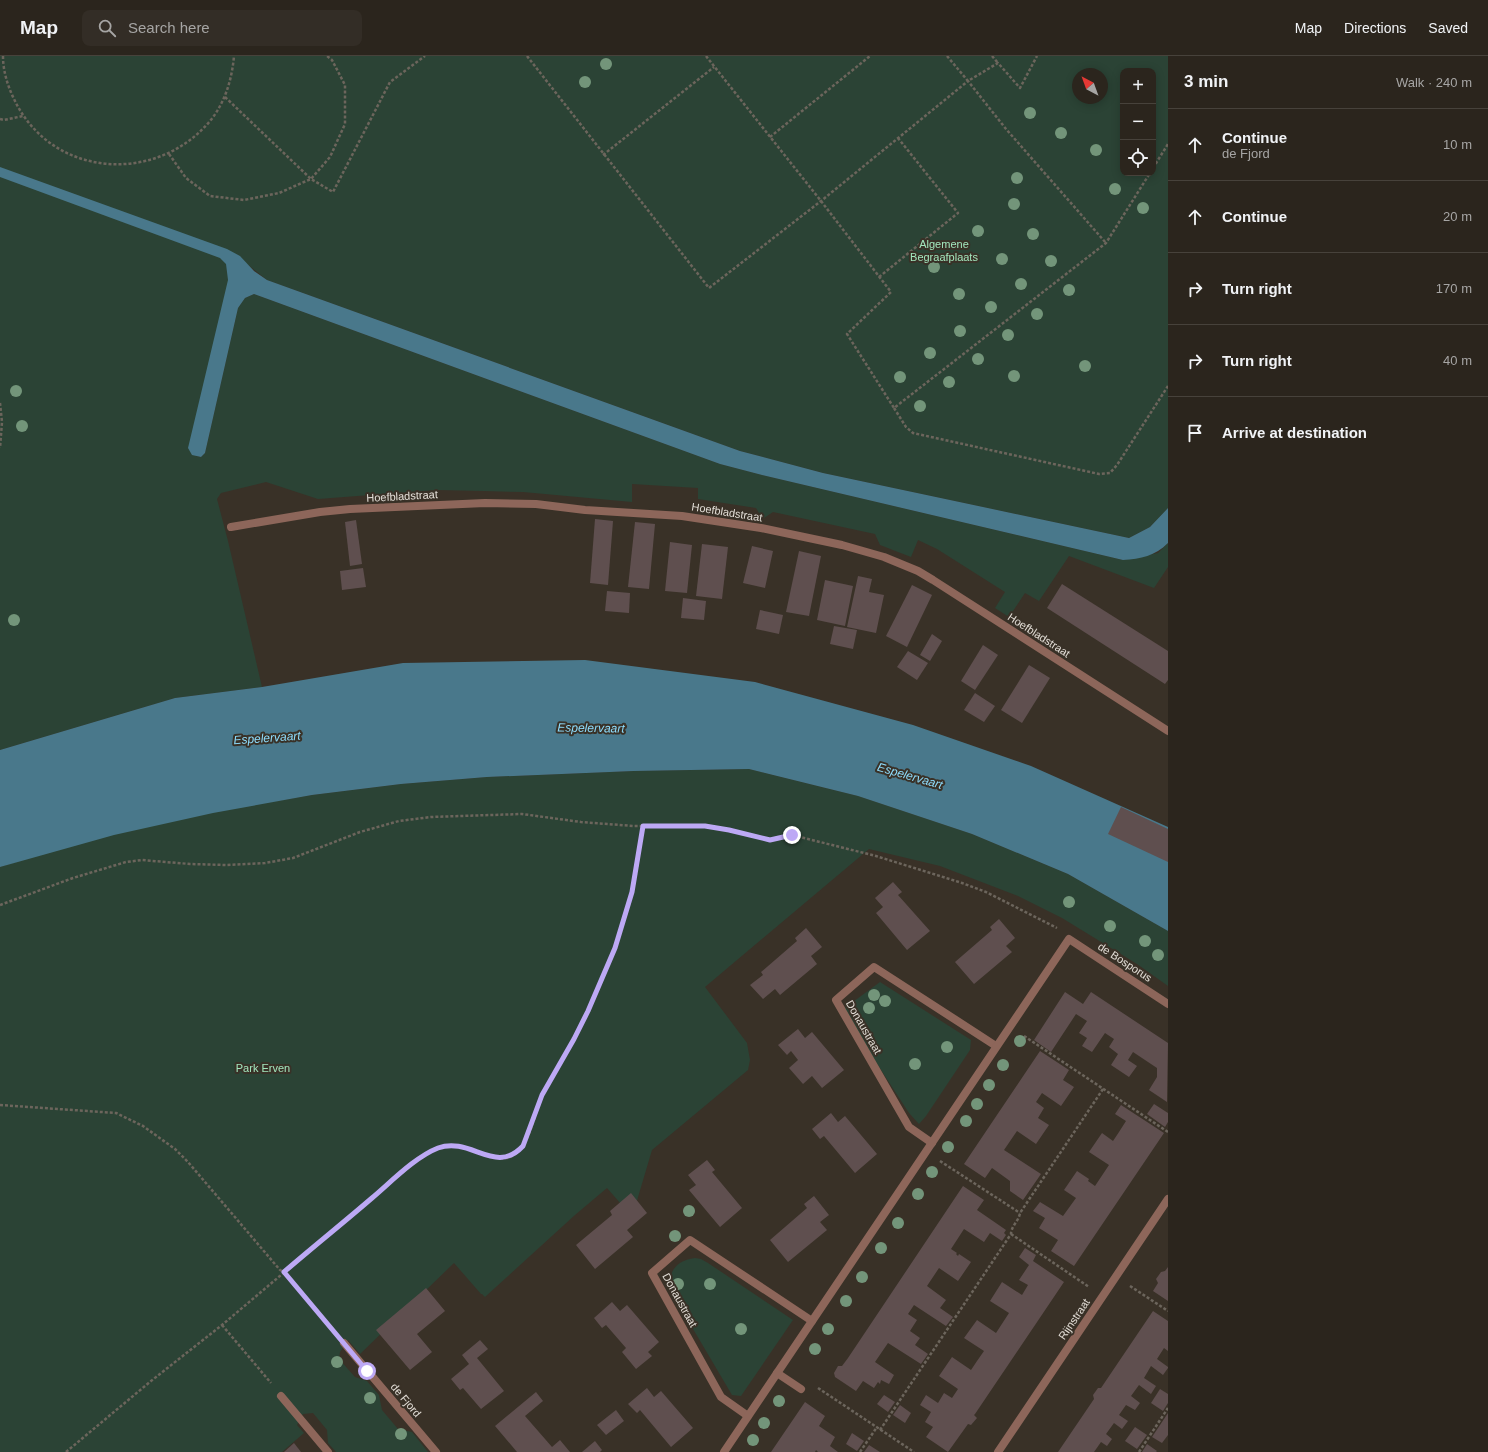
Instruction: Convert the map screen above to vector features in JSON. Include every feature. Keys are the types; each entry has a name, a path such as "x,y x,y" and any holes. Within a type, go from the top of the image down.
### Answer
{"street":[{"name":"Hoefbladstraat","path":"231,527 320,512 350,509 493,503 536,504 585,510 682,516 726,522 827,542 877,555 918,571 1168,731"},
{"name":"de Bosporus","path":"996,1046 1070,939 1168,1004"},
{"name":"Donaustraat","path":"932,1143 909,1126 836,1000 874,967 996,1046"},
{"path":"724,1452 996,1046"},
{"name":"Rijnstraat","path":"998,1452 1168,1199"},
{"name":"Donaustraat","path":"748,1416 721,1397 652,1273 690,1240 812,1321"},
{"name":"de Fjord","path":"344,1343 436,1452"},
{"path":"777,1373 801,1389"},
{"path":"281,1396 328,1452"}],"path":[{"path":"2,56 10,91 23,116 41,136 64,152 89,161 116,165 143,162 169,154 191,139 211,120 225,97 233,72 234,56"},
{"path":"169,154 186,178 210,196 244,200 279,193 311,179 330,157 345,124 345,85 332,60 327,56"},
{"path":"225,97 311,179 333,192 390,82 425,56"},
{"path":"527,56 603,155 709,288 821,201 968,81 998,64"},
{"path":"706,56 891,292 847,334 906,427 913,433 1099,474 1110,473 1117,465 1168,386"},
{"path":"770,137 870,56"},
{"path":"947,56 1006,129 1106,243"},
{"path":"992,56 1020,88 1037,56"},
{"path":"603,155 715,67"},
{"path":"0,119 4,120 23,116"},
{"path":"879,277 958,213 898,138"},
{"path":"1156,163 1168,144"},
{"path":"894,408 1106,243 1148,176"},
{"path":"0,403 2,422 0,448"},
{"path":"0,906 73,878 126,862 142,860 226,865 265,863 293,858 384,824 413,819 522,814 581,822 643,826 705,826 770,840 792,835 858,851 912,867 986,892 1056,928"},
{"path":"66,1452 150,1381 222,1325 415,1162 432,1151 446,1146 454,1145 473,1149 491,1157 500,1159 510,1157 523,1146 542,1095 585,1018 615,948 632,892 643,826"},
{"path":"1032,1042 1168,1132"},
{"path":"880,1430 1011,1234 1011,1230 1020,1217 1020,1213 1103,1089"},
{"path":"0,1105 116,1113 143,1126 175,1149 188,1162 344,1343"},
{"path":"935,1157 1020,1213"},
{"path":"1011,1234 1089,1287"},
{"path":"1127,1283 1168,1311"},
{"path":"222,1325 281,1396"},
{"path":"815,1386 914,1452"},
{"path":"1139,1452 1168,1408"},
{"path":"860,1452 877,1428"}],"green space":[{"name":"Algemene Begraafplaats","path":"0,56 1168,56 1168,508 1150,527 1129,538 823,473 740,451 267,280 247,264 196,456 201,457 205,453 238,308 245,298 254,294 720,464 1123,560 1158,553 1168,543 1168,567 1154,588 1069,556 1039,601 1025,593 1009,617 995,608 1005,592 937,549 918,540 911,557 880,545 875,534 773,512 762,518 756,508 698,499 698,488 632,484 632,502 523,492 437,490 318,499 266,482 221,493 217,499 262,687 175,698 0,750"},
{"name":"Park Erven","path":"749,769 858,796 972,834 1068,874 1168,931 1168,986 1137,964 1062,918 1018,896 940,866 869,849 705,987 747,1043 750,1060 748,1070 652,1150 636,1204 628,1212 607,1188 485,1297 454,1263 360,1354 348,1340 340,1352 339,1359 355,1377 367,1381 379,1395 382,1410 398,1429 412,1432 428,1452 336,1452 328,1443 327,1430 313,1413 303,1414 297,1425 304,1433 282,1452 0,1452 0,867 168,814 312,795 401,784 487,777 634,771"},
{"path":"880,982 971,1040 970,1050 926,1116 919,1124 909,1113 842,1010"},
{"path":"695,1258 701,1259 708,1263 793,1320 741,1396 732,1395 673,1295 670,1281 673,1270 681,1262"}],"water":[{"path":"0,167 227,249 240,256 254,271 267,280 740,451 823,473 1129,538 1150,527 1168,508 1168,543 1153,554 1136,559 1123,560 720,464 254,294 245,298 238,308 205,453 201,457 192,455 188,448 228,280 226,264 220,258 0,177"},
{"name":"Espelervaart","path":"585,660 755,682 913,725 1031,766 1168,827 1168,931 1068,874 972,834 858,796 749,769 634,771 487,777 401,784 312,795 213,813 114,835 0,867 0,750 175,698 262,687 403,663"}],"building":[{"path":"595,519 613,521 608,585 590,583"},
{"path":"356,520 362,564 350,566 345,522"},
{"path":"635,522 655,524 649,589 628,587"},
{"path":"670,542 692,545 687,593 665,591"},
{"path":"702,544 728,547 722,599 696,596"},
{"path":"752,546 773,551 765,588 743,583"},
{"path":"799,551 821,556 809,616 786,612"},
{"path":"363,568 366,587 342,590 340,571"},
{"path":"858,576 872,579 869,592 884,595 876,633 847,627"},
{"path":"825,580 853,586 845,626 817,620"},
{"path":"1062,584 1168,651 1168,680 1165,684 1047,608"},
{"path":"912,585 932,595 907,647 886,636"},
{"path":"607,591 630,593 629,613 605,611"},
{"path":"683,598 706,601 704,620 681,618"},
{"path":"760,610 783,615 779,634 756,629"},
{"path":"834,626 857,630 853,649 830,644"},
{"path":"932,634 942,641 930,661 920,655"},
{"path":"983,645 998,655 975,690 961,681"},
{"path":"908,651 928,663 917,680 897,667"},
{"path":"1029,665 1050,678 1022,723 1001,710"},
{"path":"975,693 995,706 984,722 964,710"},
{"path":"1121,807 1168,829 1168,862 1108,834"},
{"path":"893,882 902,892 898,895 930,931 907,950 876,913 883,907 875,898"},
{"path":"999,919 1015,938 1006,946 1012,952 974,984 955,962 992,930 990,927"},
{"path":"806,928 822,947 811,956 817,964 780,995 775,989 763,999 750,985 763,975 761,972 797,941 795,938"},
{"path":"1065,992 1083,1004 1091,992 1168,1043 1167,1102 1149,1090 1157,1077 1157,1068 1133,1052 1128,1060 1137,1066 1129,1077 1111,1065 1118,1054 1109,1047 1114,1039 1105,1033 1092,1052 1082,1046 1087,1038 1079,1033 1087,1021 1076,1014 1051,1052 1034,1040"},
{"path":"798,1029 805,1038 812,1032 844,1070 822,1088 812,1076 803,1084 789,1068 798,1060 791,1051 787,1055 778,1045"},
{"path":"1040,1051 1069,1070 1063,1080 1074,1087 1061,1106 1042,1093 1036,1102 1044,1108 1038,1118 1049,1125 1036,1144 1017,1131 1004,1150 1041,1174 1023,1200 1010,1191 1010,1181 992,1168 985,1178 964,1164"},
{"path":"1154,1104 1168,1113 1168,1122 1165,1127 1147,1114"},
{"path":"1121,1105 1164,1133 1074,1266 1051,1251 1058,1240 1039,1228 1045,1218 1033,1211 1040,1202 1063,1216 1076,1198 1064,1190 1077,1171 1089,1179 1088,1181 1095,1186 1109,1165 1089,1152 1102,1133 1113,1141 1126,1121 1115,1114"},
{"path":"831,1113 838,1122 845,1116 877,1154 855,1173 824,1136 820,1139 812,1129"},
{"path":"707,1160 715,1170 712,1172 742,1208 720,1227 689,1190 696,1185 688,1175"},
{"path":"963,1186 984,1200 977,1210 1006,1230 1004,1233 1006,1235 1002,1241 990,1233 984,1242 964,1229 951,1249 957,1253 956,1254 958,1256 959,1254 971,1262 958,1281 939,1268 927,1286 946,1300 940,1308 953,1317 946,1326 914,1305 908,1314 917,1320 910,1331 920,1338 915,1345 928,1354 921,1364 888,1343 875,1362 894,1375 889,1384 881,1380 880,1384 878,1382 874,1388 863,1381 856,1391 835,1377 834,1373 838,1366 842,1366 848,1358"},
{"path":"631,1193 647,1213 627,1230 633,1237 595,1269 576,1245 612,1215 610,1211"},
{"path":"814,1196 829,1215 820,1222 827,1230 788,1262 770,1240 807,1208 804,1204"},
{"path":"1025,1248 1036,1255 1033,1261 1064,1282 974,1415 977,1418 971,1425 968,1424 948,1452 926,1437 933,1427 925,1422 931,1412 920,1405 926,1395 938,1403 944,1393 952,1398 958,1389 939,1376 952,1357 971,1370 984,1351 964,1338 977,1320 996,1333 1009,1313 990,1301 1002,1282 1022,1295 1028,1285 1019,1280 1029,1265 1019,1257"},
{"path":"1168,1267 1168,1301 1153,1291 1158,1283 1156,1279 1161,1272 1165,1271"},
{"path":"426,1288 445,1311 417,1334 432,1352 410,1370 376,1330"},
{"path":"612,1302 620,1311 627,1305 659,1342 648,1352 652,1356 636,1369 622,1352 626,1348 606,1325 602,1328 594,1318"},
{"path":"1153,1311 1168,1321 1168,1351 1164,1348 1157,1359 1168,1368 1163,1375 1151,1366 1144,1378 1156,1386 1151,1394 1139,1385 1131,1396 1140,1403 1135,1410 1126,1405 1119,1415 1128,1421 1122,1429 1114,1423 1106,1434 1112,1439 1107,1446 1101,1442 1094,1452 1058,1452 1094,1399 1093,1395 1098,1388 1101,1388"},
{"path":"480,1340 488,1349 477,1358 504,1391 481,1409 463,1388 460,1390 451,1379 469,1364 462,1355"},
{"path":"647,1388 654,1397 661,1391 693,1428 671,1447 640,1410 637,1413 628,1404"},
{"path":"1160,1389 1168,1394 1168,1403 1163,1411 1151,1403"},
{"path":"536,1392 543,1401 525,1416 552,1447 560,1440 570,1452 517,1452 495,1426"},
{"path":"884,1395 895,1402 888,1412 877,1404"},
{"path":"805,1402 825,1416 819,1426 835,1437 830,1446 838,1452 818,1452 816,1450 815,1452 771,1452"},
{"path":"900,1405 911,1413 905,1423 893,1415"},
{"path":"616,1410 624,1421 606,1435 597,1425"},
{"path":"1168,1413 1168,1435 1162,1443 1152,1437"},
{"path":"1135,1427 1147,1435 1137,1449 1125,1441"},
{"path":"852,1433 864,1441 857,1451 846,1444"},
{"path":"595,1441 602,1450 600,1452 582,1452"},
{"path":"294,1443 301,1452 284,1452"},
{"path":"1147,1444 1157,1451 1142,1452"},
{"path":"869,1445 880,1452 864,1452"}],"route":[{"path":"367,1371 284,1272 415,1162 437,1148 454,1145 473,1149 491,1157 500,1159 510,1157 523,1146 542,1095 588,1011 604,977 615,948 632,892 643,826 705,826 770,840 792,835"}]}
